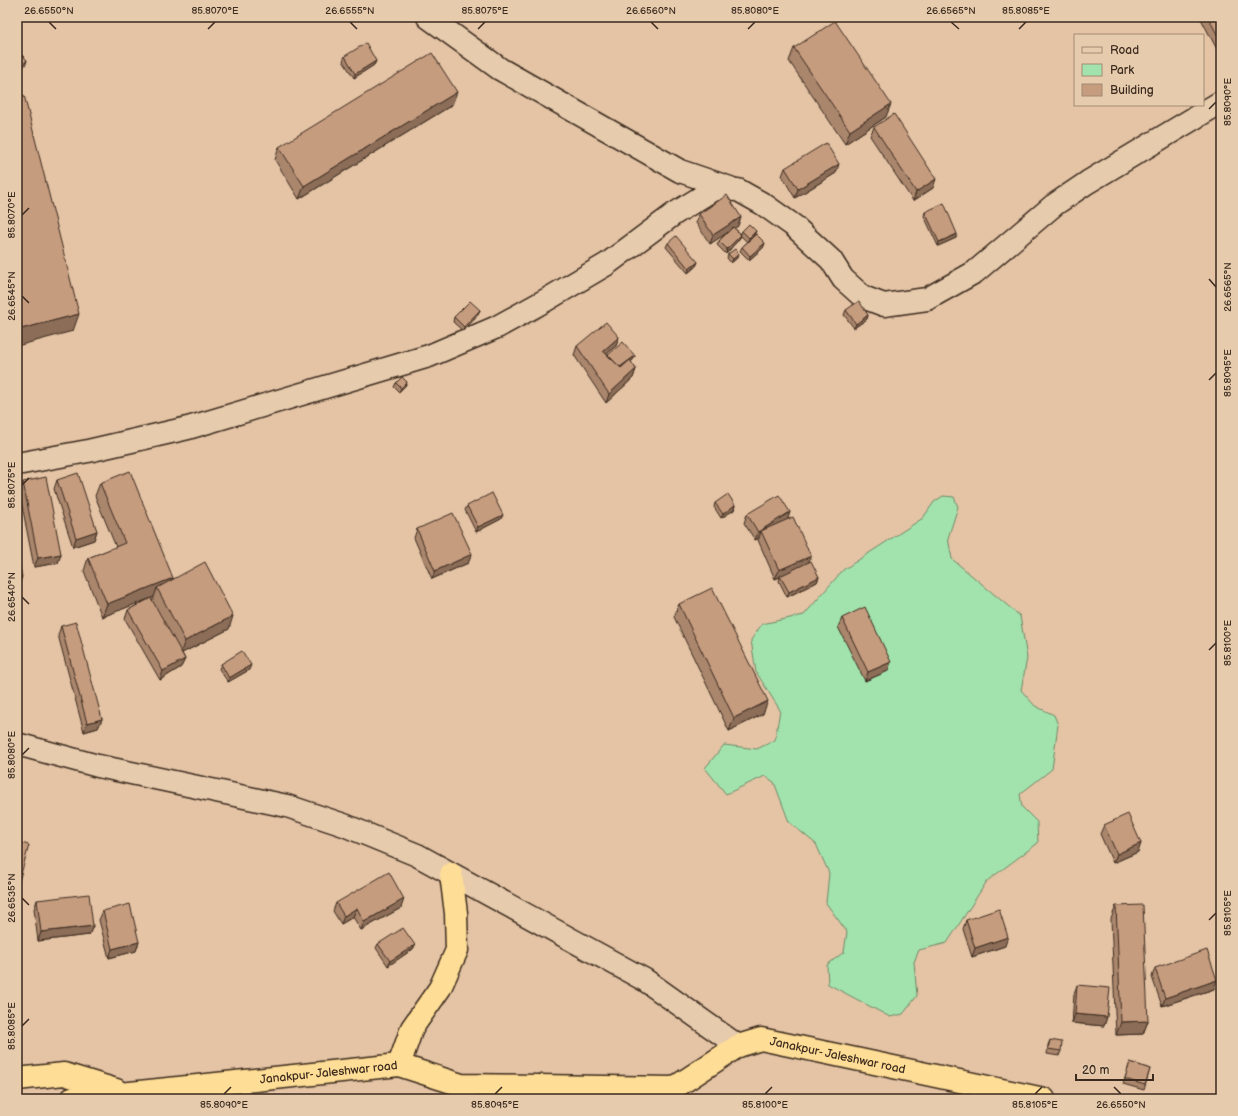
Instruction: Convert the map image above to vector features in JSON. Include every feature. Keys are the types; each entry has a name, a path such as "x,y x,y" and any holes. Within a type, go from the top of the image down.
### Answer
{"highway":[{"path":"399,1065 412,1028 440,988 457,950 456,913 451,874"},
{"name":"Janakpur- Jaleshwar road","path":"72,1099 123,1092 399,1065 461,1085 674,1088 738,1046 761,1039 1044,1099"},
{"path":"17,1079 64,1074 123,1092"}],"street":[{"path":"428,17 500,69 680,171 738,190 763,204 794,226 831,260 843,279 863,297 884,305 927,299 975,272 1065,197 1221,102"},
{"path":"17,464 88,451 188,428 429,356 497,327 546,300 607,264 674,214 714,190 738,190"},
{"path":"17,744 98,766 287,806 344,825 417,855 645,980 738,1046"}],"green space":[{"path":"943,496 954,497 958,507 948,538 952,559 1020,616 1027,658 1021,690 1035,706 1054,715 1058,725 1052,769 1020,794 1022,807 1037,822 1038,843 987,881 947,943 919,950 914,962 917,996 903,1014 890,1017 828,984 827,965 844,952 847,932 826,903 829,873 816,844 789,822 774,782 765,776 726,794 705,768 724,745 757,749 775,740 780,710 756,672 751,640 762,624 804,615 843,570 923,518 934,502"}],"building":[{"path":"1208,17 1221,17 1221,42"},
{"path":"835,21 891,104 850,131 794,48"},
{"path":"366,43 376,61 355,74 345,56"},
{"path":"17,50 27,60 18,70 17,68"},
{"path":"432,53 457,92 304,186 279,147"},
{"path":"24,95 79,314 17,330 17,97"},
{"path":"894,114 936,179 916,192 874,127"},
{"path":"826,143 839,164 798,189 785,168"},
{"path":"727,195 741,217 713,235 699,214"},
{"path":"944,203 957,234 939,242 925,212"},
{"path":"749,224 756,231 749,238 742,231"},
{"path":"733,227 741,235 727,249 719,241"},
{"path":"756,234 765,243 750,256 742,247"},
{"path":"676,236 698,262 689,269 668,243"},
{"path":"735,249 739,254 733,259 728,254"},
{"path":"470,301 480,310 464,327 454,317"},
{"path":"859,301 868,315 856,324 846,310"},
{"path":"606,322 619,337 603,351 621,368 630,360 636,369 609,394 577,346"},
{"path":"623,342 635,356 620,367 608,355"},
{"path":"402,377 407,382 401,388 396,383"},
{"path":"130,471 173,578 107,604 88,558 125,543 100,483"},
{"path":"78,473 97,531 76,538 57,480"},
{"path":"46,477 61,554 38,558 23,482"},
{"path":"492,493 503,515 478,527 467,506"},
{"path":"728,494 735,505 723,514 715,503"},
{"path":"779,495 790,512 758,532 747,514"},
{"path":"453,513 472,554 435,571 417,529"},
{"path":"793,517 811,556 779,570 761,531"},
{"path":"17,551 22,577 17,578"},
{"path":"811,561 819,577 789,592 780,576"},
{"path":"205,562 233,616 185,641 157,588"},
{"path":"712,588 768,701 734,718 679,604"},
{"path":"151,598 185,659 163,671 128,610"},
{"path":"865,607 891,662 868,672 842,618"},
{"path":"76,622 102,719 87,723 61,626"},
{"path":"242,651 251,665 229,678 221,664"},
{"path":"1128,814 1141,843 1117,854 1104,825"},
{"path":"17,842 29,845 17,889"},
{"path":"389,872 404,899 364,922 357,908 344,916 336,903"},
{"path":"89,894 93,926 41,932 37,900"},
{"path":"130,904 139,942 112,949 103,911"},
{"path":"1143,905 1148,1021 1121,1022 1116,906"},
{"path":"999,909 1008,937 975,948 966,920"},
{"path":"17,925 19,926 18,970 17,970"},
{"path":"403,928 415,945 390,961 378,944"},
{"path":"1207,950 1217,980 1165,998 1155,968"},
{"path":"1077,985 1110,988 1107,1017 1075,1014"},
{"path":"1050,1040 1062,1042 1061,1051 1048,1049"},
{"path":"1130,1062 1150,1069 1145,1085 1125,1079"}]}
